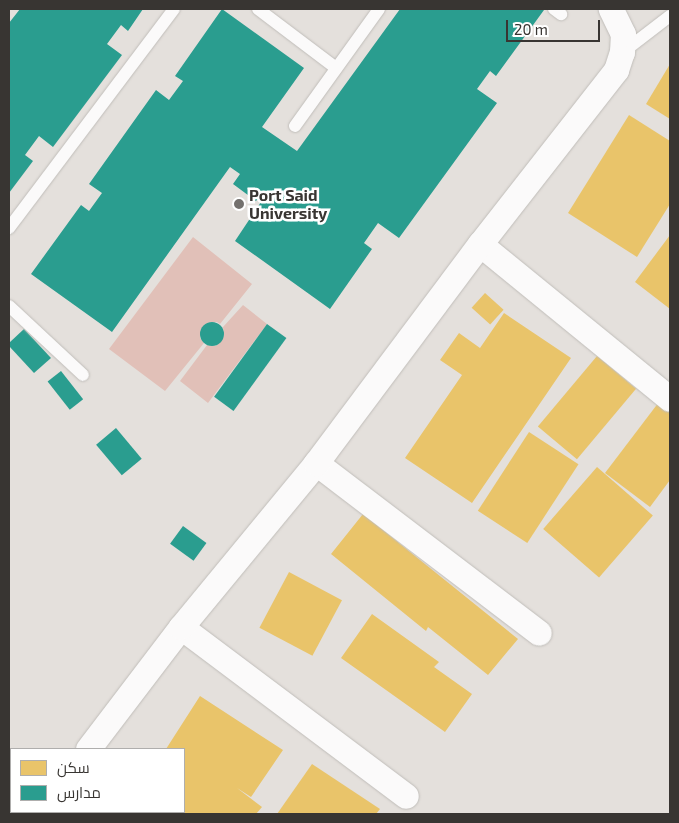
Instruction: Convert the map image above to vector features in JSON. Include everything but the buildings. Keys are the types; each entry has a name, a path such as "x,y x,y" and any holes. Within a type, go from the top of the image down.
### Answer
{"street":[{"path":"89,748 181,627 316,463 480,244 616,70 622,52 623,34 611,9"},
{"path":"480,244 670,399"},
{"path":"316,463 539,634"},
{"path":"181,627 406,796"}],"lane":[{"path":"9,228 174,9"},
{"path":"258,9 336,68"},
{"path":"295,126 378,9"},
{"path":"622,52 670,16"},
{"path":"9,306 82,375"}],"shaded area":[{"path":"193,237 252,284 220,324 210,322 201,332 200,338 204,343 165,391 109,349"},
{"path":"243,305 267,324 208,403 180,381 207,345 216,346 224,336 223,327"}],"place":[{"name":"Port Said University","path":"239,204"}]}
